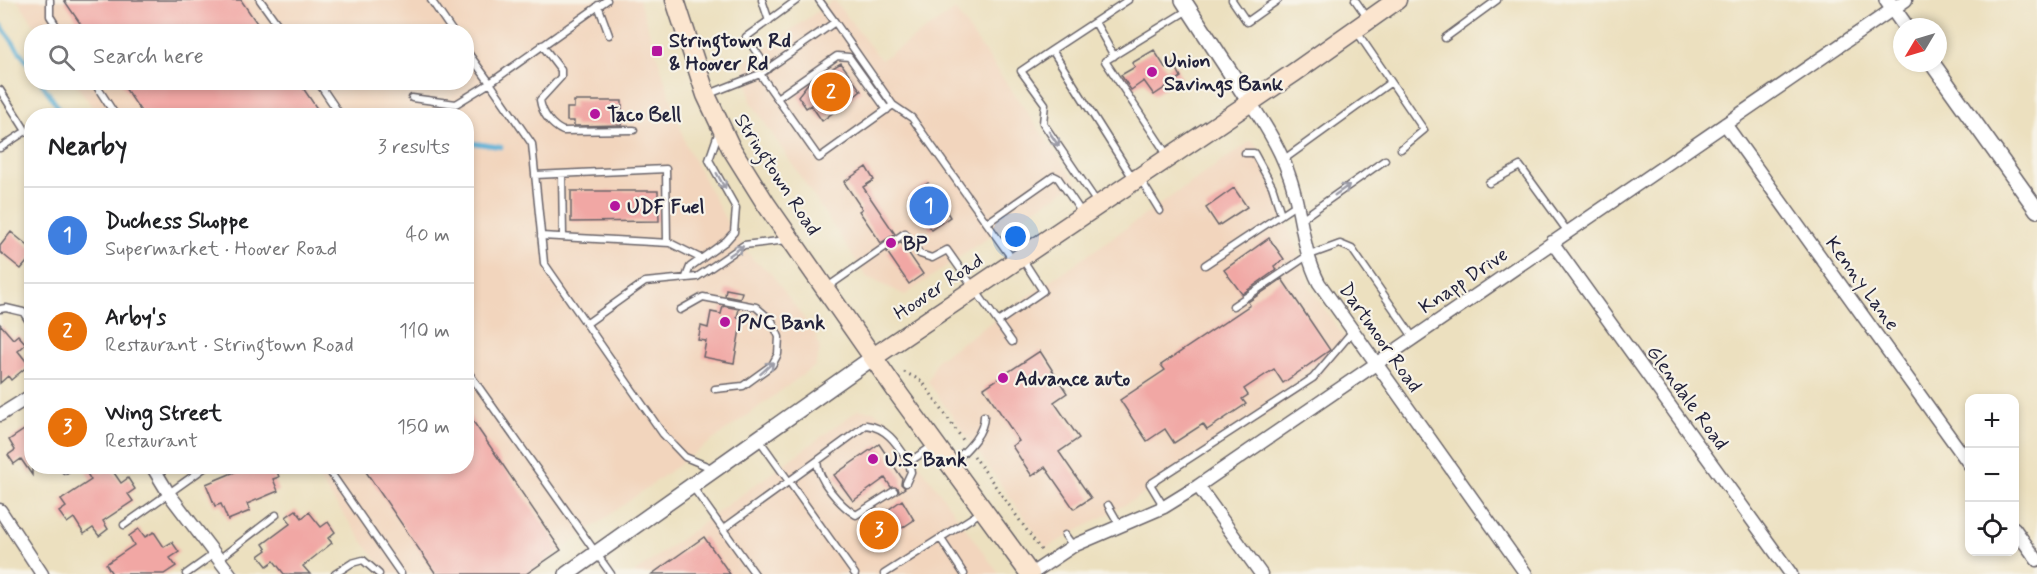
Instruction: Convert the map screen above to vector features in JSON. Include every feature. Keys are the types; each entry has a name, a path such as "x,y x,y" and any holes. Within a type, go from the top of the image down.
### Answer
{"main road":[{"name":"Stringtown Road","path":"675,0 706,95 720,128 766,204 875,356 934,444 1030,574"},
{"name":"Hoover Road","path":"875,356 1137,179 1391,2"}],"street":[{"name":"Knapp Drive","path":"1030,574 1073,546 1164,507 1198,486 1725,124 1890,5 1906,0"},
{"path":"1186,4 1249,101"},
{"path":"1890,5 1899,18"},
{"path":"1938,72 2037,210"},
{"name":"Dartmoor Road","path":"1249,101 1266,125 1283,160 1297,204 1307,256 1319,283 1526,574"},
{"name":"Kenny Lane","path":"1725,124 1965,458"},
{"name":"Glendale Road","path":"1552,242 1791,574"},
{"name":"Hoover Road","path":"567,574 875,356"},
{"path":"0,415 24,400"},
{"path":"157,474 169,494 230,574"},
{"path":"1198,486 1261,574"},
{"path":"0,510 42,574"},
{"path":"2019,535 2037,560"}],"lane":[{"path":"50,0 50,16 55,24"},
{"path":"260,0 277,24"},
{"path":"431,0 448,24"},
{"path":"412,98 456,104 490,83 607,0"},
{"path":"762,0 769,21"},
{"path":"768,69 746,37 796,0"},
{"path":"819,0 893,105 912,118 987,223 1043,291 998,322"},
{"path":"1091,210 1043,123 1045,104 1020,71 1128,0"},
{"path":"1232,0 1247,22 1278,0"},
{"path":"1355,0 1362,24 1391,82 1424,130 1401,149"},
{"path":"1445,38 1497,0"},
{"path":"1168,157 1105,62 1186,4"},
{"path":"598,5 609,35"},
{"path":"706,95 760,74 835,22"},
{"path":"1095,22 1114,56"},
{"path":"542,45 561,70 561,77 540,100 541,108 554,127 563,131 634,130"},
{"path":"1052,50 1160,212"},
{"path":"777,98 837,56 849,57 887,110"},
{"path":"474,61 532,144 544,262 663,434 685,457 714,469"},
{"path":"760,74 819,158 893,105"},
{"path":"1283,160 1391,82"},
{"path":"0,90 24,128"},
{"path":"99,90 111,108"},
{"path":"323,90 336,108"},
{"path":"686,277 690,267 726,241 734,232 736,208 709,160 720,128"},
{"path":"0,148 24,132"},
{"path":"1245,153 1254,153 1263,166 1281,214"},
{"path":"1299,220 1385,160"},
{"path":"1489,183 1520,166 1568,232"},
{"path":"535,175 666,169 667,242"},
{"path":"562,174 563,237"},
{"path":"987,223 1054,176 1091,210"},
{"path":"1205,265 1297,204"},
{"path":"826,288 905,233 920,254 932,258 947,250 1012,342"},
{"path":"541,236 667,242 702,259"},
{"path":"586,324 645,282 697,277 744,245 791,239"},
{"path":"1233,306 1307,256 1340,244 1352,249 1413,337"},
{"path":"680,310 703,297 756,307 772,321 779,337 778,354 772,365 743,386 715,389"},
{"path":"0,309 6,308 24,314"},
{"path":"1164,507 1150,484 1313,378 1352,332"},
{"path":"474,380 611,574"},
{"path":"950,465 968,448 982,428 984,416"},
{"path":"723,529 866,425 880,427 909,462 912,472 906,483"},
{"path":"758,437 855,574"},
{"path":"909,462 934,444"},
{"path":"817,461 825,482 846,509 856,516 894,491"},
{"path":"123,525 196,474"},
{"path":"332,474 401,574"},
{"path":"692,485 754,574"},
{"path":"1108,505 1120,526"},
{"path":"884,574 984,510"},
{"path":"186,574 217,557 276,515"},
{"path":"1065,535 1073,546"},
{"path":"940,539 964,574"},
{"path":"335,574 352,563 363,560 379,574"}],"shaded area":[{"path":"17,0 639,0 686,145 728,224 753,260 770,272 816,335 820,350 815,366 528,574 386,574 315,474 474,474 474,108 93,108 80,90 474,90 474,24 34,24"},
{"path":"834,0 881,60 955,10 1077,183 977,245 905,295 867,277 751,102 745,62"},
{"path":"1251,141 1260,150 1311,289 1348,343 1315,382 1164,483 1046,548 928,382 937,360"},
{"path":"858,410 873,411 887,420 999,574 633,574"}],"building":[{"path":"64,0 241,0 258,24 80,24"},
{"name":"Union Savings Bank","path":"1154,50 1166,69 1174,63 1181,77 1154,95 1144,81 1131,90 1121,75 1135,67 1132,63"},
{"path":"841,63 861,91 822,121 811,105 806,108 798,96 809,82"},
{"path":"126,90 304,90 317,108 139,108"},
{"name":"Taco Bell","path":"574,101 622,101 622,125 574,126 574,121 567,121 567,108 574,108"},
{"path":"866,167 874,180 863,187 895,234 881,243 859,211 862,209 844,182"},
{"path":"928,183 950,217 931,230 908,196"},
{"path":"1234,188 1247,207 1218,226 1206,208"},
{"name":"UDF Fuel","path":"571,191 658,191 659,221 571,222"},
{"path":"11,232 24,243 24,265 21,269 0,252 0,246"},
{"path":"1269,238 1284,259 1274,266 1276,270 1242,294 1224,270"},
{"path":"901,242 923,274 909,284 887,252"},
{"path":"1282,279 1330,350 1283,383 1274,369 1244,389 1248,395 1242,399 1246,404 1207,430 1203,424 1174,443 1165,429 1147,441 1120,400 1165,370 1161,365 1250,305 1248,302"},
{"path":"726,289 742,292 740,299 725,296"},
{"name":"PNC Bank","path":"723,306 739,309 737,317 742,318 734,363 703,357 706,341 698,340 701,326 708,328 711,312 721,314"},
{"path":"0,324 13,339 18,335 24,342 24,346 18,351 24,359 24,369 11,380 8,376 0,383"},
{"path":"1040,351 1067,393 1054,402 1079,438 1059,452 1091,498 1074,509 1045,467 1032,476 1012,446 1019,441 984,388"},
{"path":"474,423 561,550 526,574 436,574 367,474 474,474"},
{"path":"24,430 24,463 21,459 14,464 8,455 15,450 9,440"},
{"name":"U.S. Bank","path":"879,444 902,478 901,484 905,488 899,492 898,488 891,487 885,478 853,501 834,475"},
{"path":"87,474 115,474 121,483 128,478 135,489 128,494 133,501 103,521 108,529 99,536 93,528 84,534 74,518 67,523 59,512 66,507 61,500 91,480"},
{"path":"230,474 278,474 279,477 273,479 278,491 247,504 250,511 228,520 221,504 215,506 206,484"},
{"path":"902,500 914,520 878,544 865,526"},
{"path":"296,510 302,518 309,512 321,527 328,522 335,532 328,538 332,543 303,566 310,574 284,574 274,561 267,566 259,556 267,550 263,544 291,523 286,517"},
{"path":"139,529 145,537 154,532 164,547 172,542 179,552 170,558 176,566 164,574 112,574 106,564 134,545 129,536"},
{"path":"704,537 730,574 652,574"}],"waterway":[{"path":"0,24 24,58"},
{"path":"46,90 59,108"},
{"path":"474,143 501,147"}],"place":[{"name":"Stringtown Rd & Hoover Rd","path":"657,51"},
{"name":"Union Savings Bank","path":"1152,72"},
{"name":"Arby's","path":"831,92"},
{"name":"Taco Bell","path":"595,114"},
{"name":"UDF Fuel","path":"615,206"},
{"name":"Duchess Shoppe","path":"929,206"},
{"name":"BP","path":"891,243"},
{"name":"PNC Bank","path":"725,322"},
{"name":"Advance auto","path":"1003,378"},
{"name":"U.S. Bank","path":"873,459"},
{"name":"Wing Street","path":"879,530"}]}
